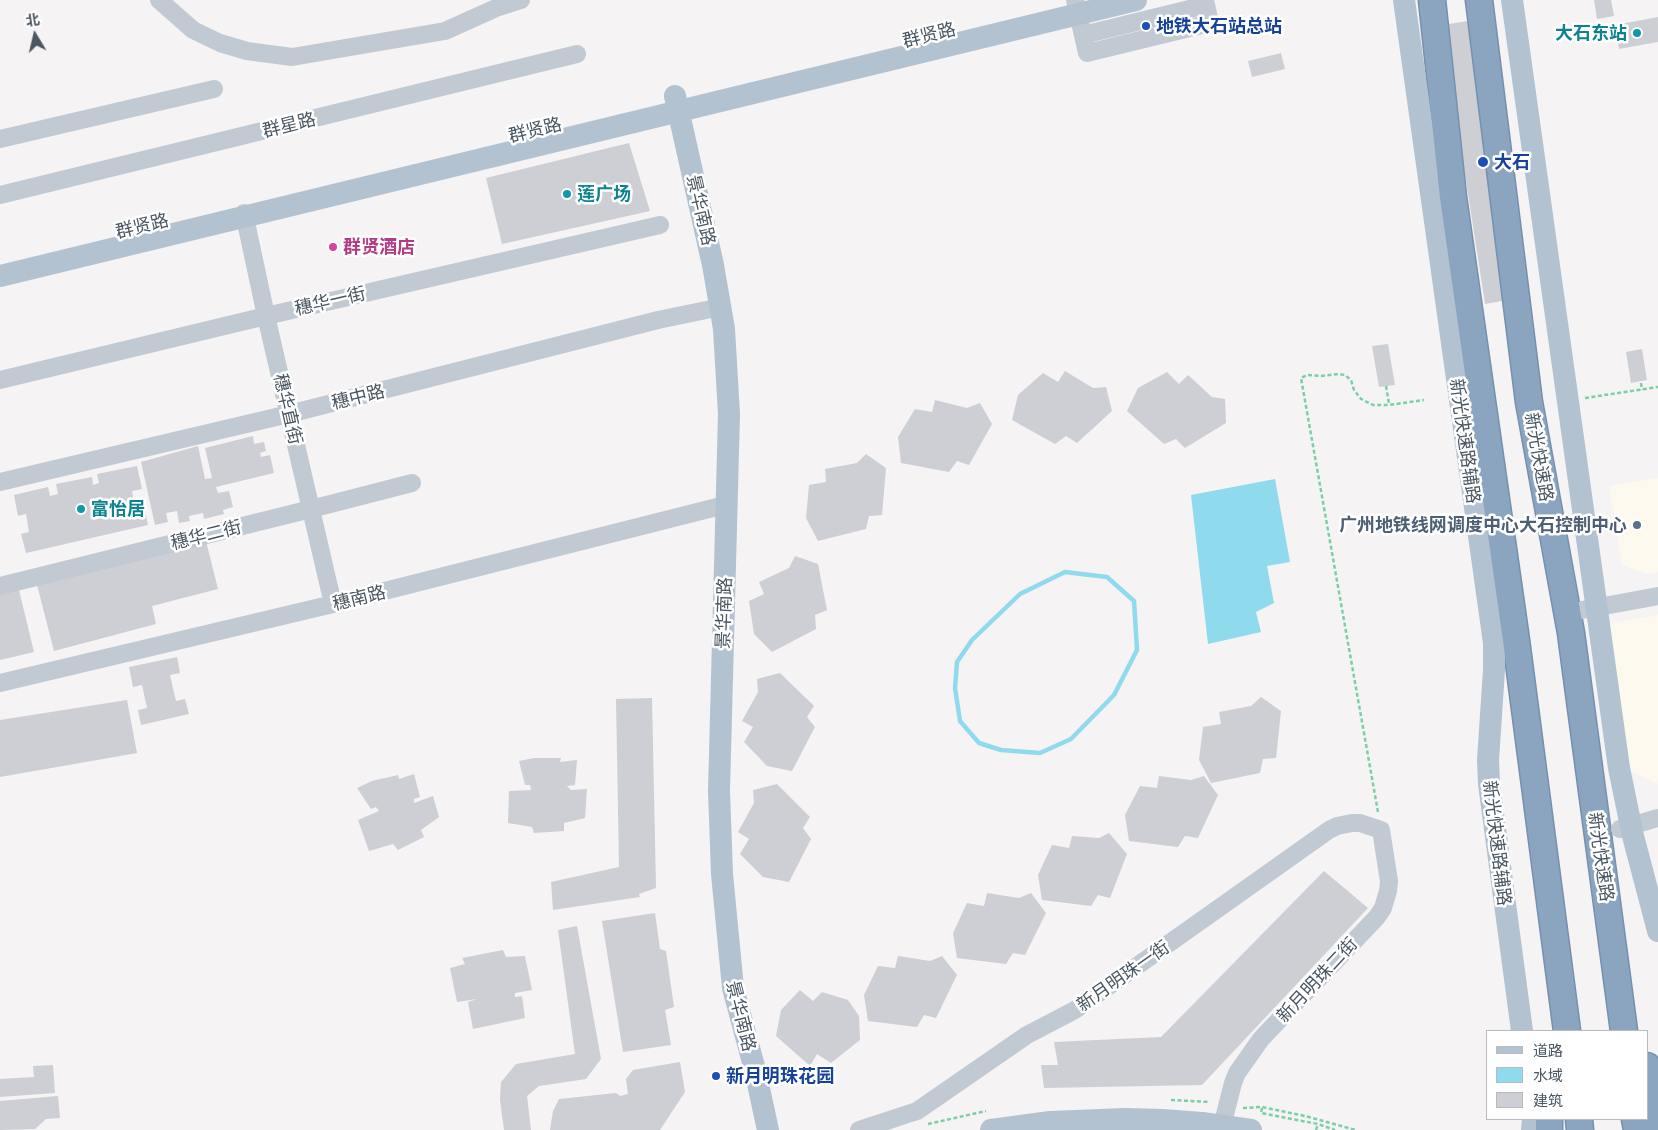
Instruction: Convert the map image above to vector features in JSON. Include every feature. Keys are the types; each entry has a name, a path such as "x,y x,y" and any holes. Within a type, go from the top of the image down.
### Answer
{"highway":[{"path":"1432,0 1453,197 1516,640 1567,1030"},
{"name":"新光快速路","path":"1479,0 1529,402 1571,634 1624,1030"},
{"path":"1549,1030 1552,918"},
{"path":"1617,978 1636,1030"},
{"path":"1648,1071 1658,1126"}],"main road":[{"name":"群贤路","path":"0,260 1136,0"},
{"name":"新光快速路辅路","path":"1404,0 1494,643 1488,760 1489,784 1522,1030"},
{"path":"1512,0 1619,768 1629,820 1658,931"},
{"name":"群贤路","path":"0,276 677,104"},
{"name":"群贤路","path":"0,276 677,104"},
{"name":"景华南路","path":"677,104 720,297 725,339 729,422 719,791 722,874 733,988 768,1130"},
{"path":"991,1130 1020,1125 1087,1119 1162,1120 1222,1126 1249,1119"}],"street":[{"path":"159,0 193,30 220,43 247,51 292,57 445,31 496,8 521,0"},
{"name":"群贤路","path":"1073,13 1115,0"},
{"path":"1073,13 1087,53 1210,22 1206,2"},
{"name":"群星路","path":"0,195 577,54"},
{"path":"0,139 214,89"},
{"name":"穗华直街","path":"244,213 333,604"},
{"name":"穗华一街","path":"0,380 660,225"},
{"name":"穗中路","path":"0,482 289,414 658,320 716,308"},
{"name":"穗华二街","path":"0,586 311,510 412,483"},
{"name":"穗南路","path":"0,683 333,604 717,508"},
{"path":"1582,610 1658,596"},
{"path":"1620,829 1658,818"},
{"name":"新月明珠一街","path":"859,1130 917,1110 931,1102 1027,1035 1074,1010 1329,830 1352,823 1360,823 1381,830"},
{"name":"新月明珠二街","path":"1222,1126 1237,1073 1261,1039 1377,917 1383,908 1389,881 1381,830"}],"path":[{"path":"1381,830 1301,378 1307,374 1321,376 1345,375 1351,380 1354,390 1373,405 1389,405 1424,400"},
{"path":"1641,383 1642,390"},
{"path":"1386,386 1389,405"},
{"path":"1583,398 1658,387"},
{"path":"1262,1108 1261,1113 1318,1124 1335,1130"},
{"path":"1249,1119 1262,1108"},
{"path":"1262,1108 1332,1122 1356,1130"},
{"path":"1316,1130 1318,1124"}],"shaded area":[{"name":"广州地铁线网调度中心大石控制中心","path":"1658,478 1658,572 1647,574 1622,565 1609,486"},
{"path":"1658,615 1658,784 1631,771 1609,624"}],"water":[{"path":"1275,479 1290,562 1267,566 1274,603 1256,612 1261,632 1208,644 1191,495"}],"building":[{"path":"1594,0 1611,0 1614,16 1597,19"},
{"name":"大石东站","path":"1658,17 1658,42 1619,49 1615,25"},
{"name":"大石","path":"1481,19 1525,297 1485,304 1442,25"},
{"path":"1281,53 1285,69 1252,77 1248,61"},
{"name":"莲广场","path":"629,143 650,211 502,244 486,178"},
{"path":"1388,344 1395,385 1379,387 1372,346"},
{"path":"1642,349 1647,380 1631,383 1626,352"},
{"path":"1065,371 1093,388 1106,387 1112,411 1077,443 1066,436 1055,444 1012,420 1018,395 1043,373 1058,382"},
{"path":"1167,372 1179,384 1188,375 1212,397 1225,399 1226,423 1185,448 1176,439 1164,444 1127,411 1138,388"},
{"path":"935,400 967,408 980,403 992,424 969,465 957,461 949,472 901,463 898,437 915,409 932,412"},
{"path":"253,436 254,444 264,442 266,451 260,453 261,457 270,455 274,473 216,487 218,493 229,491 233,507 223,510 224,514 204,519 203,513 189,516 190,521 179,523 177,511 166,513 168,522 155,525 141,462 198,446 205,479 212,478 205,448"},
{"path":"866,454 886,468 882,515 869,516 866,529 818,541 806,518 809,485 826,482 825,469 857,463"},
{"name":"富怡居","path":"137,466 142,489 132,491 134,504 143,502 148,525 26,553 21,534 29,532 26,514 18,516 14,495 48,487 50,496 58,494 56,484 92,477 93,485 99,483 97,474"},
{"path":"206,541 218,589 152,606 156,624 54,651 37,585"},
{"path":"795,556 818,564 827,610 815,615 816,629 772,652 754,634 749,601 764,594 759,582 789,568"},
{"path":"18,586 34,652 0,660 0,590"},
{"path":"177,657 180,673 170,675 176,701 185,699 189,714 141,725 138,710 147,708 142,685 133,687 129,667"},
{"path":"780,673 814,706 807,717 815,727 792,771 767,766 744,742 753,727 742,721 758,692 757,679"},
{"path":"1261,697 1281,711 1276,758 1263,759 1260,773 1211,783 1199,760 1203,727 1221,724 1219,712 1251,706"},
{"path":"652,698 656,888 639,894 640,897 553,910 551,882 619,867 616,699"},
{"path":"127,700 137,753 0,777 0,720"},
{"path":"534,758 561,758 560,762 577,760 575,785 567,786 571,790 587,789 585,818 564,823 564,831 534,833 532,827 508,823 509,791 531,790 530,785 525,785 519,761"},
{"path":"414,774 420,797 414,799 414,803 433,796 439,817 421,830 424,837 398,850 393,844 369,851 358,820 379,811 376,807 371,809 357,788 372,781 398,775 399,779"},
{"path":"1159,776 1191,780 1204,776 1218,795 1198,838 1185,836 1178,847 1129,841 1125,815 1140,786 1157,788"},
{"path":"777,784 810,817 803,828 811,839 789,882 763,877 740,854 749,839 738,832 754,803 753,790"},
{"path":"1109,833 1127,854 1110,898 1098,895 1091,906 1042,900 1038,875 1052,845 1069,848 1072,836 1099,838"},
{"path":"1324,871 1368,908 1202,1085 1044,1088 1041,1065 1058,1065 1054,1042 1161,1037"},
{"path":"987,893 1019,898 1031,893 1046,913 1025,955 1013,953 1006,964 957,958 953,933 967,903 984,906"},
{"path":"655,913 660,949 666,951 674,1007 665,1010 671,1045 623,1052 602,921"},
{"path":"577,926 601,1059 586,1079 539,1086 527,1096 531,1130 504,1130 500,1100 501,1082 516,1064 575,1054 558,930"},
{"path":"503,950 506,957 525,956 532,990 515,993 515,997 522,996 525,1018 473,1029 468,1002 477,999 457,1002 450,968 465,964 462,958"},
{"path":"898,956 930,961 942,956 957,975 936,1018 924,1015 917,1027 868,1021 864,995 878,966 895,968"},
{"path":"800,990 813,1001 822,992 848,1000 859,1016 860,1040 831,1063 817,1054 810,1066 776,1036 781,1010"},
{"path":"680,1062 685,1092 660,1130 550,1130 553,1111 559,1099 616,1093 620,1096 628,1094 626,1079 633,1070"},
{"path":"53,1065 55,1093 0,1097 0,1079 34,1077 33,1066"},
{"path":"58,1096 60,1118 46,1119 35,1129 0,1130 0,1101"}],"waterway":[{"path":"1065,572 1107,577 1134,601 1137,650 1114,695 1071,739 1040,753 1001,750 979,743 960,721 955,688 957,662 972,640 1020,594 1065,572"}],"place":[{"name":"地铁大石站总站","path":"1146,26"},
{"name":"大石东站","path":"1637,33"},
{"name":"大石","path":"1483,162"},
{"name":"莲广场","path":"567,194"},
{"name":"群贤酒店","path":"333,247"},
{"name":"富怡居","path":"81,509"},
{"name":"广州地铁线网调度中心大石控制中心","path":"1637,525"},
{"name":"新月明珠花园","path":"716,1076"}]}
